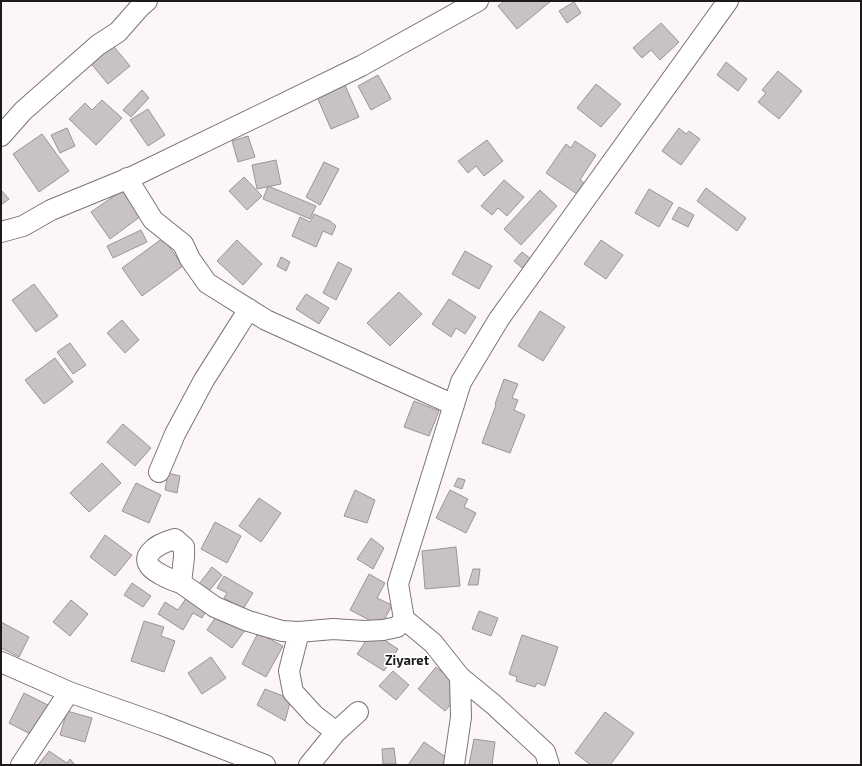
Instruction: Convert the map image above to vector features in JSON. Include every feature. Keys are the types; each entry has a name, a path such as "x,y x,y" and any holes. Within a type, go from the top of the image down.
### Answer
{"street":[{"path":"1,136 23,111 98,45 118,32 147,1"},
{"path":"1,232 23,226 51,210 128,178 362,66 478,1"},
{"path":"549,765 545,752 460,676 433,643 405,620 398,584 462,382 499,319 728,1"},
{"path":"128,178 152,220 183,244 190,259 207,283 266,320 454,405"},
{"path":"159,472 175,434 204,380 249,309"},
{"path":"181,583 214,607 248,621 282,631 299,632 333,629 364,631 383,630 397,627 405,620"},
{"path":"299,632 289,672 293,692 314,715 336,732"},
{"path":"1,662 69,692 162,725 265,765"},
{"path":"454,765 461,717 460,676"},
{"path":"20,765 69,692"},
{"path":"309,765 336,732 358,712"}],"building":[{"path":"504,1 551,1 517,29 498,6"},
{"path":"574,2 581,13 567,23 559,11"},
{"path":"661,23 679,42 660,60 651,50 642,58 633,48"},
{"path":"110,42 130,66 108,84 88,60"},
{"path":"726,62 747,79 738,91 717,75"},
{"path":"778,71 802,91 779,119 758,102 766,93 762,90"},
{"path":"378,75 391,99 371,110 358,86"},
{"path":"596,84 621,104 601,127 577,108"},
{"path":"345,85 359,117 331,129 317,97"},
{"path":"142,90 149,98 131,117 123,110"},
{"path":"102,100 122,118 96,145 69,119 85,103 92,110"},
{"path":"148,109 165,135 148,146 130,120"},
{"path":"67,128 75,146 60,153 51,135"},
{"path":"679,128 686,134 689,131 700,139 681,165 662,151"},
{"path":"42,134 69,171 39,192 13,154"},
{"path":"248,136 255,157 238,162 232,141"},
{"path":"487,140 503,161 484,176 476,166 468,173 458,161"},
{"path":"575,141 596,155 580,180 587,185 580,196 546,173 566,144 571,148"},
{"path":"276,160 281,184 257,189 252,165"},
{"path":"324,162 339,169 320,205 306,197"},
{"path":"244,177 262,196 247,210 229,191"},
{"path":"504,180 524,197 507,216 498,208 492,215 481,206"},
{"path":"268,186 316,206 310,219 263,199"},
{"path":"127,187 145,213 110,239 91,212"},
{"path":"706,188 746,218 737,231 697,201"},
{"path":"649,189 673,203 659,227 635,213"},
{"path":"1,190 9,199 1,205"},
{"path":"540,190 557,206 521,245 504,229"},
{"path":"679,207 694,215 688,227 672,219"},
{"path":"314,214 330,221 336,226 332,235 323,231 316,247 292,236 300,217 310,222"},
{"path":"141,230 147,242 113,258 107,246"},
{"path":"163,238 183,266 142,296 122,268"},
{"path":"237,240 262,264 243,285 217,261"},
{"path":"601,240 623,255 606,279 584,264"},
{"path":"465,251 492,266 479,289 452,274"},
{"path":"522,252 536,263 528,273 514,261"},
{"path":"281,257 290,262 286,271 277,266"},
{"path":"338,262 352,269 336,300 323,293"},
{"path":"34,284 58,316 36,332 12,300"},
{"path":"399,292 422,314 390,346 367,323"},
{"path":"306,294 329,308 319,324 296,309"},
{"path":"449,299 476,317 465,334 456,328 451,337 432,324"},
{"path":"540,311 565,327 543,361 518,346"},
{"path":"122,320 139,340 125,353 107,333"},
{"path":"70,343 86,365 73,374 57,352"},
{"path":"55,358 73,382 44,404 25,380"},
{"path":"504,379 518,384 512,398 518,400 514,410 525,415 510,453 482,443"},
{"path":"414,401 439,411 429,436 404,427"},
{"path":"123,424 151,448 135,466 107,442"},
{"path":"102,463 121,483 89,512 70,493"},
{"path":"168,473 180,476 177,493 165,490"},
{"path":"458,478 465,480 462,489 454,486"},
{"path":"136,483 161,495 149,523 122,511"},
{"path":"355,490 375,500 367,523 344,516"},
{"path":"450,490 468,499 464,507 476,513 466,533 436,518"},
{"path":"259,498 281,513 261,542 239,526"},
{"path":"215,522 241,536 227,563 201,549"},
{"path":"105,535 132,555 115,576 90,557"},
{"path":"371,538 384,548 373,569 357,559"},
{"path":"456,547 460,586 425,589 422,551"},
{"path":"212,567 222,575 209,591 199,584"},
{"path":"473,569 480,569 478,585 468,585"},
{"path":"369,574 385,583 377,598 392,605 381,626 350,610"},
{"path":"224,576 253,593 243,609 224,598 227,593 217,588"},
{"path":"132,583 151,596 143,607 124,595"},
{"path":"187,597 207,609 202,618 193,613 183,630 158,614 165,602 178,610"},
{"path":"71,600 88,614 70,636 53,622"},
{"path":"220,611 246,629 232,648 207,630"},
{"path":"479,611 498,618 491,636 472,629"},
{"path":"144,621 164,627 161,636 175,641 164,672 131,661"},
{"path":"1,622 29,637 19,657 1,648"},
{"path":"372,632 398,649 384,671 357,654"},
{"path":"258,633 283,646 266,677 242,664"},
{"path":"522,635 558,647 545,686 537,683 535,687 516,681 517,677 509,674"},
{"path":"211,657 226,678 202,694 188,673"},
{"path":"436,667 457,684 457,697 445,711 418,689"},
{"path":"393,671 409,685 396,700 379,686"},
{"path":"265,689 291,699 285,721 257,705"},
{"path":"24,693 48,705 32,735 9,723"},
{"path":"67,711 92,718 85,742 60,735"},
{"path":"605,712 634,733 610,765 591,765 575,753"},
{"path":"474,739 495,742 492,765 469,765"},
{"path":"424,742 450,760 446,765 408,765"},
{"path":"394,748 396,764 383,764 382,749"},
{"path":"49,751 67,763 70,759 75,765 38,765"}],"district":[{"name":"Ziyaret","path":"407,660"}]}
